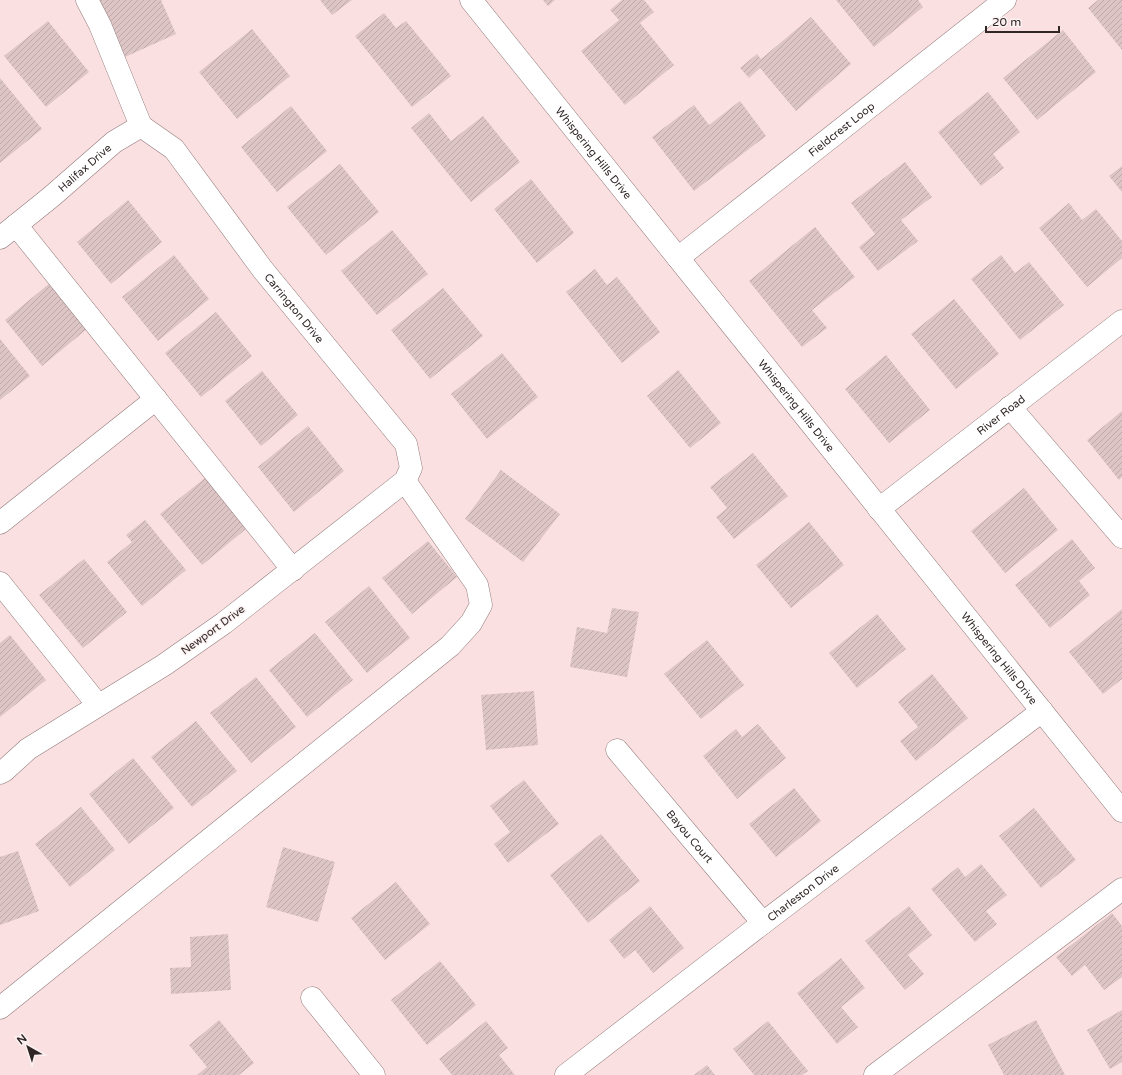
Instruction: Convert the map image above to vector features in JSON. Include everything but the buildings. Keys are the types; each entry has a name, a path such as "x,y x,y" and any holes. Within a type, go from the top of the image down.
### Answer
{"street":[{"path":"87,0 100,25 141,126"},
{"name":"Whispering Hills Drive","path":"471,0 1122,811"},
{"name":"Fieldcrest Loop","path":"678,258 1005,0"},
{"name":"Carrington Drive","path":"141,126 174,148 263,270 406,444 408,474"},
{"name":"Halifax Drive","path":"8,231 51,197 114,142 141,126"},
{"path":"8,231 156,399 293,570"},
{"name":"River Road","path":"879,509 1122,321"},
{"path":"0,523 156,399"},
{"path":"1010,407 1122,537"},
{"path":"0,1008 450,646 471,623 481,605 477,585 408,474"},
{"name":"Newport Drive","path":"0,773 28,749 164,665 206,636 293,570 408,474"},
{"path":"0,583 98,705"},
{"name":"Charleston Drive","path":"566,1075 1042,711"},
{"name":"Bayou Court","path":"617,750 763,923"},
{"path":"875,1075 1122,889"},
{"path":"312,998 374,1075"}]}
